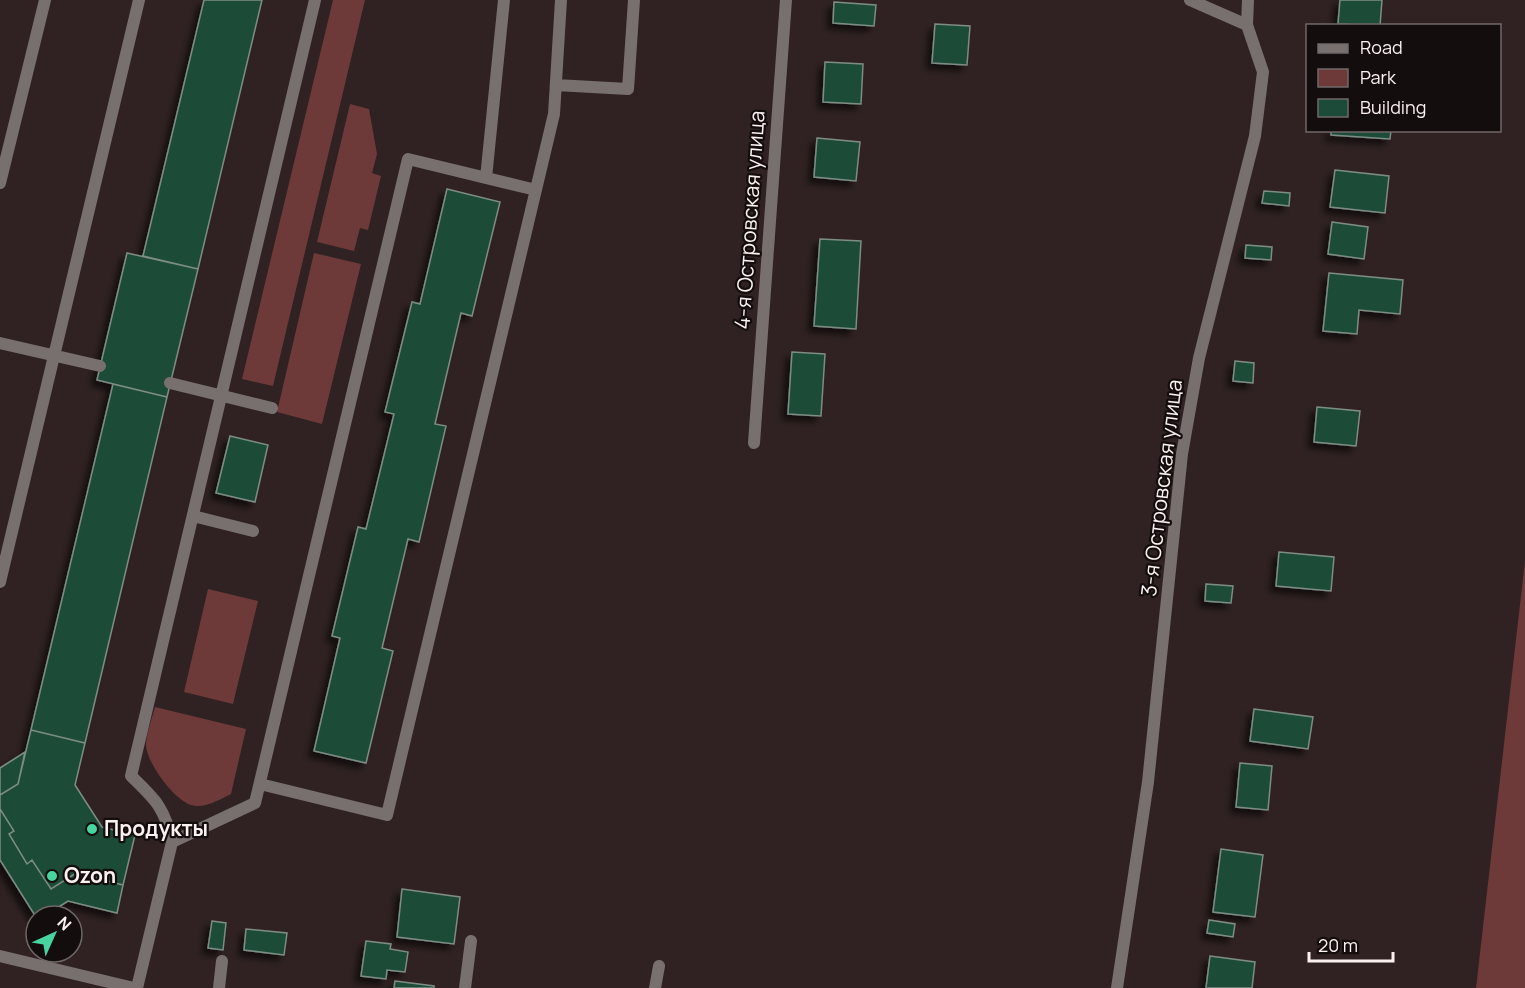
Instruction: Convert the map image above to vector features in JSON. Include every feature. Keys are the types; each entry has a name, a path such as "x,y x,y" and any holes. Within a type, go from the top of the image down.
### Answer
{"street":[{"path":"0,183 45,0"},
{"path":"0,582 138,0"},
{"path":"0,956 135,988 172,842 168,820 154,798 131,776 315,0"},
{"path":"486,178 504,0"},
{"path":"260,784 387,815 554,114 561,0"},
{"path":"556,85 628,89 634,0"},
{"name":"4-я Островская улица","path":"754,443 786,0"},
{"path":"1190,0 1247,26"},
{"name":"3-я Островская улица","path":"1117,988 1148,782 1182,454 1199,358 1255,136 1263,72 1247,26 1248,0"},
{"path":"172,842 255,803 408,159 536,190"},
{"path":"0,343 100,366"},
{"path":"170,383 272,408"},
{"path":"193,516 253,531"},
{"path":"465,988 471,941"},
{"path":"219,988 222,960"},
{"path":"656,988 659,966"}],"green space":[{"path":"333,0 365,0 273,386 242,379"},
{"path":"350,104 369,109 377,154 372,173 381,176 368,230 360,228 354,251 317,242"},
{"path":"314,253 361,264 322,424 277,412"},
{"path":"1525,561 1525,988 1476,988"},
{"path":"208,589 258,601 233,704 184,692"},
{"path":"155,707 246,729 231,794 211,803 196,806 184,802 169,788 155,769 147,751 148,730"}],"building":[{"path":"204,0 262,0 198,269 143,256"},
{"path":"1340,0 1382,0 1380,24 1338,24"},
{"path":"834,2 876,5 874,26 833,23"},
{"path":"935,24 970,26 967,65 932,63"},
{"path":"825,62 863,64 861,104 823,102"},
{"path":"1331,132 1391,132 1390,139 1331,135"},
{"path":"817,138 860,142 856,181 814,177"},
{"path":"1335,170 1389,176 1385,213 1330,207"},
{"path":"447,189 500,202 472,316 461,313 435,424 446,426 419,542 408,539 382,648 393,651 366,763 314,751 340,638 332,636 358,527 366,529 394,414 385,412 412,302 420,304"},
{"path":"1264,191 1290,193 1289,206 1262,203"},
{"path":"1332,222 1368,227 1364,259 1328,254"},
{"path":"820,239 861,241 856,329 814,326"},
{"path":"1246,245 1272,247 1271,260 1245,258"},
{"path":"127,253 198,269 167,397 97,380"},
{"path":"1329,273 1403,280 1400,314 1359,310 1357,334 1323,331"},
{"path":"792,352 825,354 821,416 788,414"},
{"path":"1235,361 1254,363 1253,383 1233,381"},
{"path":"113,384 167,397 85,743 31,730"},
{"path":"1317,407 1360,411 1356,446 1314,442"},
{"path":"230,436 268,445 255,502 216,493"},
{"path":"1279,552 1334,557 1331,591 1276,586"},
{"path":"1206,584 1233,586 1231,603 1205,601"},
{"path":"1254,709 1313,717 1308,749 1250,741"},
{"path":"31,730 85,743 75,785 102,827 135,835 123,885 76,873 51,889 32,860 27,864 9,834 14,831 0,809 0,795 18,784"},
{"path":"25,752 18,784 0,795 0,768"},
{"path":"1240,763 1272,766 1268,810 1236,807"},
{"path":"0,809 14,831 9,834 27,864 32,860 51,889 76,873 123,885 117,913 68,901 63,904 28,904 0,860"},
{"path":"1221,849 1263,855 1255,917 1213,912"},
{"path":"402,889 460,897 454,944 397,937"},
{"path":"1209,920 1235,924 1233,937 1207,933"},
{"path":"212,921 226,923 223,950 208,948"},
{"path":"246,929 287,933 284,955 244,950"},
{"path":"366,941 391,944 390,949 408,952 405,972 387,970 386,979 361,976"},
{"path":"1210,956 1255,962 1252,988 1206,988"},
{"path":"395,981 434,986 434,988 394,988"}],"place":[{"name":"Продукты","path":"92,829"},
{"name":"Ozon","path":"52,876"}]}
